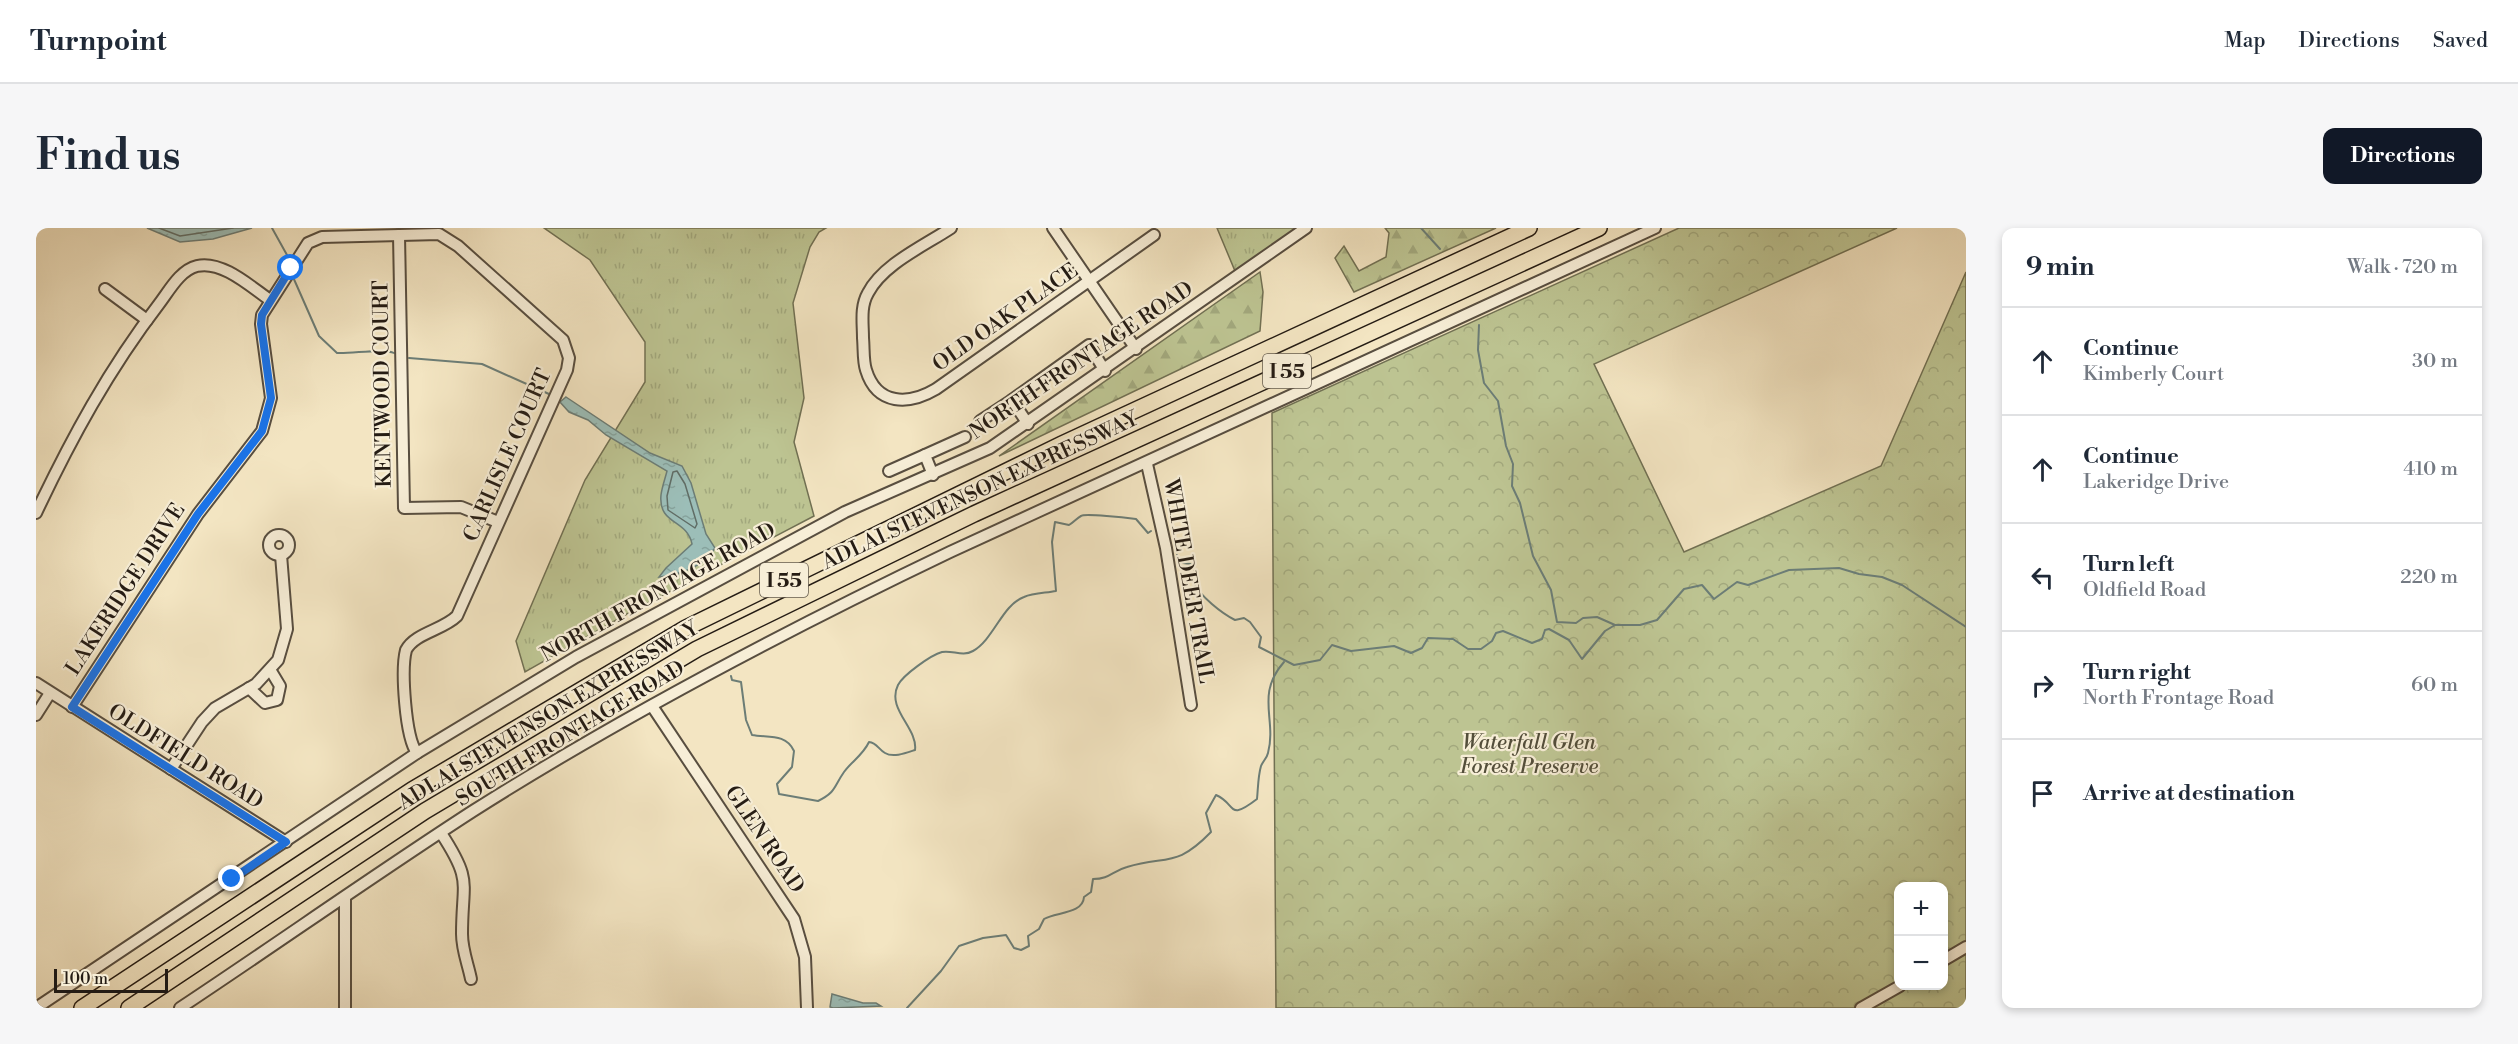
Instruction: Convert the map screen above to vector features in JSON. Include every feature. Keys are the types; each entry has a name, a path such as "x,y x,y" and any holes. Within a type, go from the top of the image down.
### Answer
{"highway":[{"name":"ADLAI STEVENSON EXPRESSWAY","path":"82,1008 412,790 686,628 1062,444 1529,228"},
{"name":"ADLAI STEVENSON EXPRESSWAY","path":"129,1008 424,811 697,649 974,514 1599,228"}],"street":[{"name":"OLD OAK PLACE","path":"951,228 877,279 866,298 862,314 866,369 875,390 893,399 909,401 936,389 1154,235"},
{"path":"1053,228 1136,349"},
{"name":"NORTH FRONTAGE ROAD","path":"36,1008 417,753 651,616 845,512 990,448 1136,349 1306,228"},
{"name":"SOUTH FRONTAGE ROAD","path":"180,1008 441,833 575,749 843,603 1655,228"},
{"name":"CARLISLE COURT","path":"270,300 308,243 326,236 439,234 450,240 563,340 568,352 567,370 457,616 451,623 411,642 406,650 406,726 411,746 417,753"},
{"name":"KENTWOOD COURT","path":"399,235 404,508 461,507 498,522"},
{"path":"36,513 89,405 147,320 182,274 201,265 223,270 270,300"},
{"path":"105,289 147,320"},
{"name":"LAKERIDGE DRIVE","path":"72,707 198,514 262,431 268,416 271,392 261,324 270,300"},
{"path":"981,421 1089,345 1104,370"},
{"path":"1012,400 1028,424"},
{"path":"889,471 965,437"},
{"path":"925,455 933,475"},
{"name":"WHITE DEER TRAIL","path":"1147,464 1166,548 1191,705"},
{"path":"171,769 214,708 249,688 271,671 282,650 286,629 281,555"},
{"path":"249,688 265,703 277,700 280,686 271,671"},
{"name":"OLDFIELD ROAD","path":"36,683 286,842"},
{"path":"36,715 50,693"},
{"name":"GLEN ROAD","path":"652,706 794,919 804,952 807,1008"},
{"path":"441,833 464,873 466,889 463,946 471,979"},
{"path":"345,897 345,1008"},
{"path":"1948,958 1966,947"},
{"path":"1862,1008 1894,989"}],"green space":[{"path":"544,228 826,228 819,232 810,247 793,303 804,398 794,442 814,516 627,614 525,672 516,641 585,480 645,382 645,342 590,260"},
{"path":"1217,228 1297,228 1235,271"},
{"path":"1385,228 1496,228 1354,292 1335,258 1344,246 1359,271 1386,257 1389,233"},
{"name":"Waterfall Glen Forest Preserve","path":"1679,228 1897,228 1594,364 1684,552 1881,466 1966,272 1966,1008 1276,1008 1272,413"},
{"path":"1260,272 1263,292 1260,331 999,456"}],"water":[{"path":"147,228 252,228 213,239 180,242"},
{"path":"566,397 650,453 682,466 691,483 706,534 715,548 710,555 690,569 659,577 692,544 685,530 668,517 661,505 661,492 667,471 606,435 588,420 569,412 560,402"},
{"path":"832,994 881,1006 833,1008 830,1007"}],"waterway":[{"path":"272,228 287,255"},
{"path":"1421,228 1440,249"},
{"path":"293,277 319,336 337,353 383,351 394,353"},
{"path":"1479,325 1478,350 1484,383 1498,401 1506,446 1513,464 1512,486 1520,503 1533,556 1551,590 1557,622 1576,623 1583,618 1597,617 1615,625 1640,625 1657,620 1684,589 1702,585 1714,599 1737,582 1748,585 1789,570 1839,568 1882,577 1902,585 1966,627"},
{"path":"409,358 482,364 549,394"},
{"path":"731,676 732,680 741,682 746,720 752,735 776,737 786,741 794,751 792,767 777,784 779,794 818,801 831,792 869,742 892,755 915,750 912,734 896,702 895,694 898,685 905,676 942,652 973,651 987,639 1016,601 1031,595 1056,591 1052,542 1055,522 1069,525 1084,515 1098,515 1136,519 1148,533 1151,531"},
{"path":"1177,555 1183,563 1191,564 1194,568 1194,582 1206,599 1235,620 1244,618 1250,622 1261,637 1259,647 1294,665 1320,660 1332,645 1351,651 1394,646 1411,653 1422,648 1428,638 1453,639 1468,649 1481,649 1492,641 1496,633 1503,631 1532,643 1542,639 1545,630 1549,629 1569,640 1582,659 1605,631 1615,625"},
{"path":"671,583 680,572"},
{"path":"907,1008 941,971 959,946 983,938 1006,935 1014,948 1021,950 1029,946 1028,936 1039,929 1044,919 1079,907 1084,897 1091,892 1093,879 1103,878 1127,867 1180,856 1189,851 1211,832 1206,813 1216,795 1236,810 1257,799 1260,770 1270,741 1268,707 1271,685 1275,674 1284,662"}],"route":[{"path":"232,879 286,842 72,707 210,495 262,431 271,404 271,385 261,324 262,315 291,268"}]}
